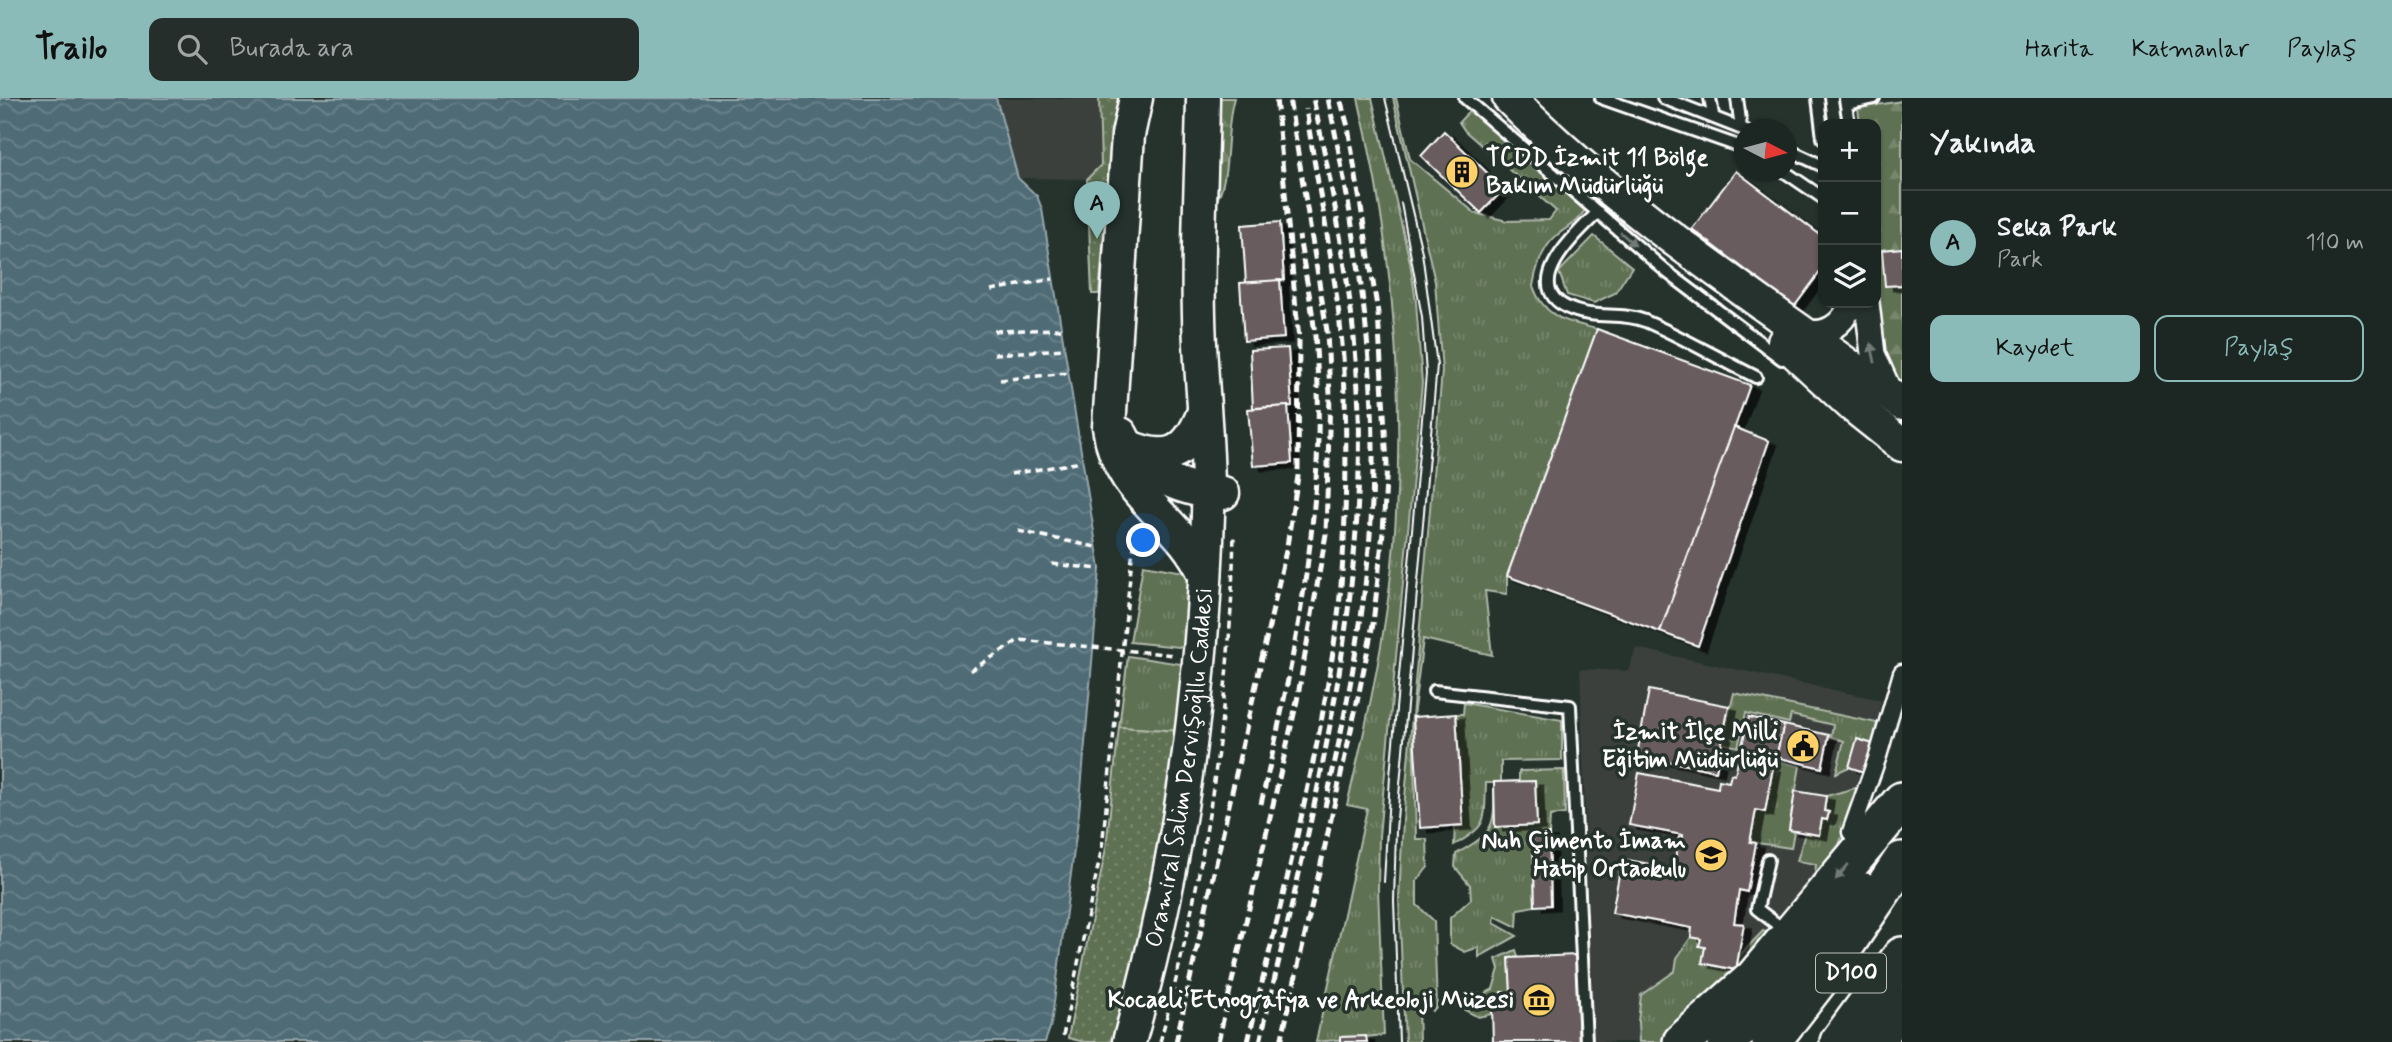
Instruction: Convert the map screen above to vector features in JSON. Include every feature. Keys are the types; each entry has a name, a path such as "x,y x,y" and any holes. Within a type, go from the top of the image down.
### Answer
{"highway":[{"path":"1682,1042 1754,978 1902,801"},
{"path":"1771,1042 1840,953 1902,861"},
{"name":"D100","path":"1801,1042 1902,904"},
{"name":"D100","path":"1839,1042 1902,956"},
{"path":"1874,1042 1902,1004"}],"main road":[{"path":"1136,98 1128,135 1108,427 1120,468 1145,511 1192,549 1205,575"},
{"path":"1203,98 1199,316 1203,414 1215,502"},
{"path":"1509,98 1581,164 1679,243 1898,401"},
{"name":"Oramiral Salim Dervişoğllu Caddesi","path":"1146,1042 1178,925 1197,828 1213,707 1215,345 1202,206"},
{"path":"1679,243 1853,407 1902,445"},
{"path":"1113,364 1121,432 1127,446 1151,471 1215,502"},
{"path":"1127,446 1159,455 1175,452 1195,433 1203,414"},
{"path":"1145,511 1177,511 1215,502"},
{"name":"Oramiral Salim Dervişoğllu Caddesi","path":"1129,1042 1164,909 1182,813 1200,658 1205,575 1215,502"},
{"path":"1726,1042 1772,1003 1902,845"}],"street":[{"path":"1798,331 1815,335 1828,332 1846,316 1850,308"},
{"path":"1867,308 1872,354 1898,401"},
{"path":"1851,832 1878,756 1902,673"}],"lane":[{"path":"1467,98 1667,272 1807,378 1853,407"},
{"path":"1601,98 1734,144"},
{"path":"1663,98 1683,101 1734,125"},
{"path":"1710,98 1713,115"},
{"path":"1737,98 1741,119"},
{"path":"1818,98 1821,119"},
{"path":"1848,119 1845,101 1874,98"},
{"path":"1797,154 1818,164"},
{"path":"1797,180 1818,195"},
{"path":"1598,212 1553,263 1548,280 1553,293 1563,305 1576,312 1618,314 1643,320 1756,377"},
{"path":"1434,691 1570,706 1586,1042"},
{"path":"1768,860 1757,909 1790,934"}],"path":[{"path":"991,290 1053,279"},
{"path":"994,331 1061,329"},
{"path":"994,354 1064,349"},
{"path":"1000,380 1068,373"},
{"path":"1012,474 1083,462"},
{"path":"1063,1036 1102,847 1132,557 1145,511"},
{"path":"1018,531 1096,547"},
{"path":"1052,564 1100,569"},
{"path":"971,671 1019,640 1188,657"}],"shaded area":[{"path":"1099,98 1101,165 1087,179 1018,178 996,99"},
{"name":"Nuh Çimento İmam Hatip Ortaokulu","path":"1636,648 1881,700 1873,744 1852,814 1842,842 1818,889 1663,1042 1593,1042 1580,669 1628,671"}],"green space":[{"path":"1099,98 1120,98 1114,123 1099,294 1092,294 1087,179 1101,165"},
{"path":"1214,98 1234,98 1226,169 1220,195 1214,205"},
{"path":"1358,98 1372,98 1410,262 1422,383 1379,836 1378,889 1384,1035 1316,1042 1367,809 1347,805 1371,699 1385,619 1395,530 1398,468 1398,406 1390,281 1382,220"},
{"path":"1393,98 1396,98 1410,159 1475,213 1507,221 1549,220 1556,211 1465,131 1459,122 1470,110 1585,210 1547,246 1538,265 1533,286 1550,312 1566,321 1597,329 1507,576 1507,594 1485,591 1492,655 1423,639 1413,717 1416,839 1427,839 1428,867 1417,881 1417,905 1434,921 1437,1007 1432,1011 1427,1000 1418,1005 1419,1042 1405,1042 1399,899 1403,821 1442,371 1435,282"},
{"path":"1902,101 1902,385 1885,367 1879,308 1881,119 1859,119 1858,108"},
{"path":"1594,236 1632,267 1615,293 1594,303 1567,295 1559,272"},
{"path":"1143,565 1190,573 1189,648 1130,642"},
{"path":"1128,656 1188,665 1180,731 1119,727"},
{"path":"1734,693 1877,723 1873,744 1857,740 1849,767 1836,773 1844,741 1831,737 1833,725 1791,715 1789,723 1746,713 1738,747 1722,743"},
{"path":"1464,703 1562,720 1562,760 1501,761 1501,782 1519,781 1519,771 1564,770 1565,814 1550,816 1549,834 1533,835 1535,906 1518,909 1517,927 1495,916 1494,923 1517,936 1479,957 1479,947 1465,952 1450,944 1450,918 1471,899 1470,885 1455,867 1456,854 1479,840 1490,827 1494,810 1494,783 1486,783 1483,820 1474,832 1454,845 1455,826 1462,825 1456,714 1463,714"},
{"path":"1119,727 1180,731 1170,805 1117,1042 1084,1042 1068,1038 1106,848"},
{"path":"1763,757 1800,766 1789,830 1794,831 1791,848 1750,842 1756,810 1764,812"},
{"path":"1859,787 1831,868 1786,915 1815,873 1816,864 1797,861 1805,833 1819,835 1822,819 1827,820 1829,812 1824,811 1826,796"},
{"path":"1763,931 1771,934 1749,969 1663,1042 1639,1042 1641,995 1675,971 1677,958 1691,937 1701,939 1700,946 1705,947 1702,963 1736,970 1739,956"},
{"path":"1516,950 1518,957 1509,958 1511,992 1501,993 1501,1012 1478,1017 1457,1006 1465,994 1484,994 1493,989 1499,969 1496,959"}],"water":[{"path":"0,98 996,98 1018,178 1037,196 1042,209 1100,569 1079,813 1051,1025 1045,1042 0,1042"}],"building":[{"name":"TCDD İzmit 11 Bölge Bakım Müdürlüğü","path":"1444,131 1504,189 1481,213 1421,156"},
{"path":"1734,174 1734,182 1750,182 1818,233 1818,275 1794,307 1692,229"},
{"path":"1280,222 1284,280 1246,283 1242,225"},
{"path":"1902,248 1902,285 1885,286 1882,250"},
{"path":"1280,280 1284,338 1244,341 1240,283"},
{"path":"1597,329 1750,385 1660,632 1507,576"},
{"path":"1288,348 1292,406 1253,408 1250,350"},
{"path":"1288,406 1292,463 1253,466 1248,409"},
{"path":"1734,427 1769,441 1698,646 1660,632"},
{"path":"1649,690 1729,706 1716,771 1637,755"},
{"path":"1456,714 1463,825 1420,828 1413,717"},
{"path":"1749,717 1784,725 1776,757 1741,749"},
{"name":"İzmit İlçe Milli Eğitim Müdürlüğü","path":"1784,725 1829,735 1822,768 1776,757"},
{"path":"1857,739 1873,744 1864,772 1849,767"},
{"path":"1738,761 1773,767 1765,812 1756,810 1750,842 1756,843 1747,892 1739,890 1734,923 1744,924 1736,970 1702,963 1705,947 1699,946 1701,939 1691,937 1692,928 1612,913 1622,859 1677,869 1674,865 1679,837 1683,838 1683,835 1629,825 1639,773 1718,788 1719,780 1729,782 1731,774 1735,775"},
{"path":"1535,781 1537,825 1495,827 1494,782"},
{"path":"1795,791 1826,796 1824,811 1829,812 1827,820 1822,819 1819,835 1789,830"},
{"path":"1533,834 1549,834 1551,905 1535,906"},
{"name":"Kocaeli Etnografya ve Arkeoloji Müzesi","path":"1576,955 1579,1042 1493,1042 1492,1008 1501,1008 1501,992 1511,992 1509,958"},
{"path":"1366,1036 1367,1042 1340,1042 1340,1037"}],"tram line":[{"path":"1385,98 1422,252 1437,365 1396,830 1394,901 1399,1042"},
{"path":"1384,882 1390,776 1426,374 1422,317 1401,203"}],"railway":[{"path":"1176,1042 1287,546 1298,476 1299,340 1276,98"},
{"path":"1218,1042 1297,701 1326,534 1330,395 1327,331 1289,98"},
{"path":"1260,1042 1324,758 1337,686 1355,543 1359,423 1353,329 1340,236 1313,98"},
{"path":"1325,807 1358,637 1369,552 1373,466 1366,327 1346,189 1328,98"},
{"path":"1281,1042 1373,624 1383,532 1387,464 1378,313 1348,127 1340,98"},
{"path":"1248,1042 1320,729 1337,624 1342,567 1346,454 1343,361 1335,289 1306,109"},
{"path":"1261,804 1297,630 1313,513 1317,454 1315,336 1299,236"}],"place":[{"name":"TCDD İzmit 11 Bölge Bakım Müdürlüğü","path":"1462,172"},
{"name":"Seka Park","path":"1097,239"},
{"name":"İzmit İlçe Milli Eğitim Müdürlüğü","path":"1803,746"},
{"name":"Nuh Çimento İmam Hatip Ortaokulu","path":"1711,855"},
{"name":"Kocaeli Etnografya ve Arkeoloji Müzesi","path":"1539,1000"}]}
